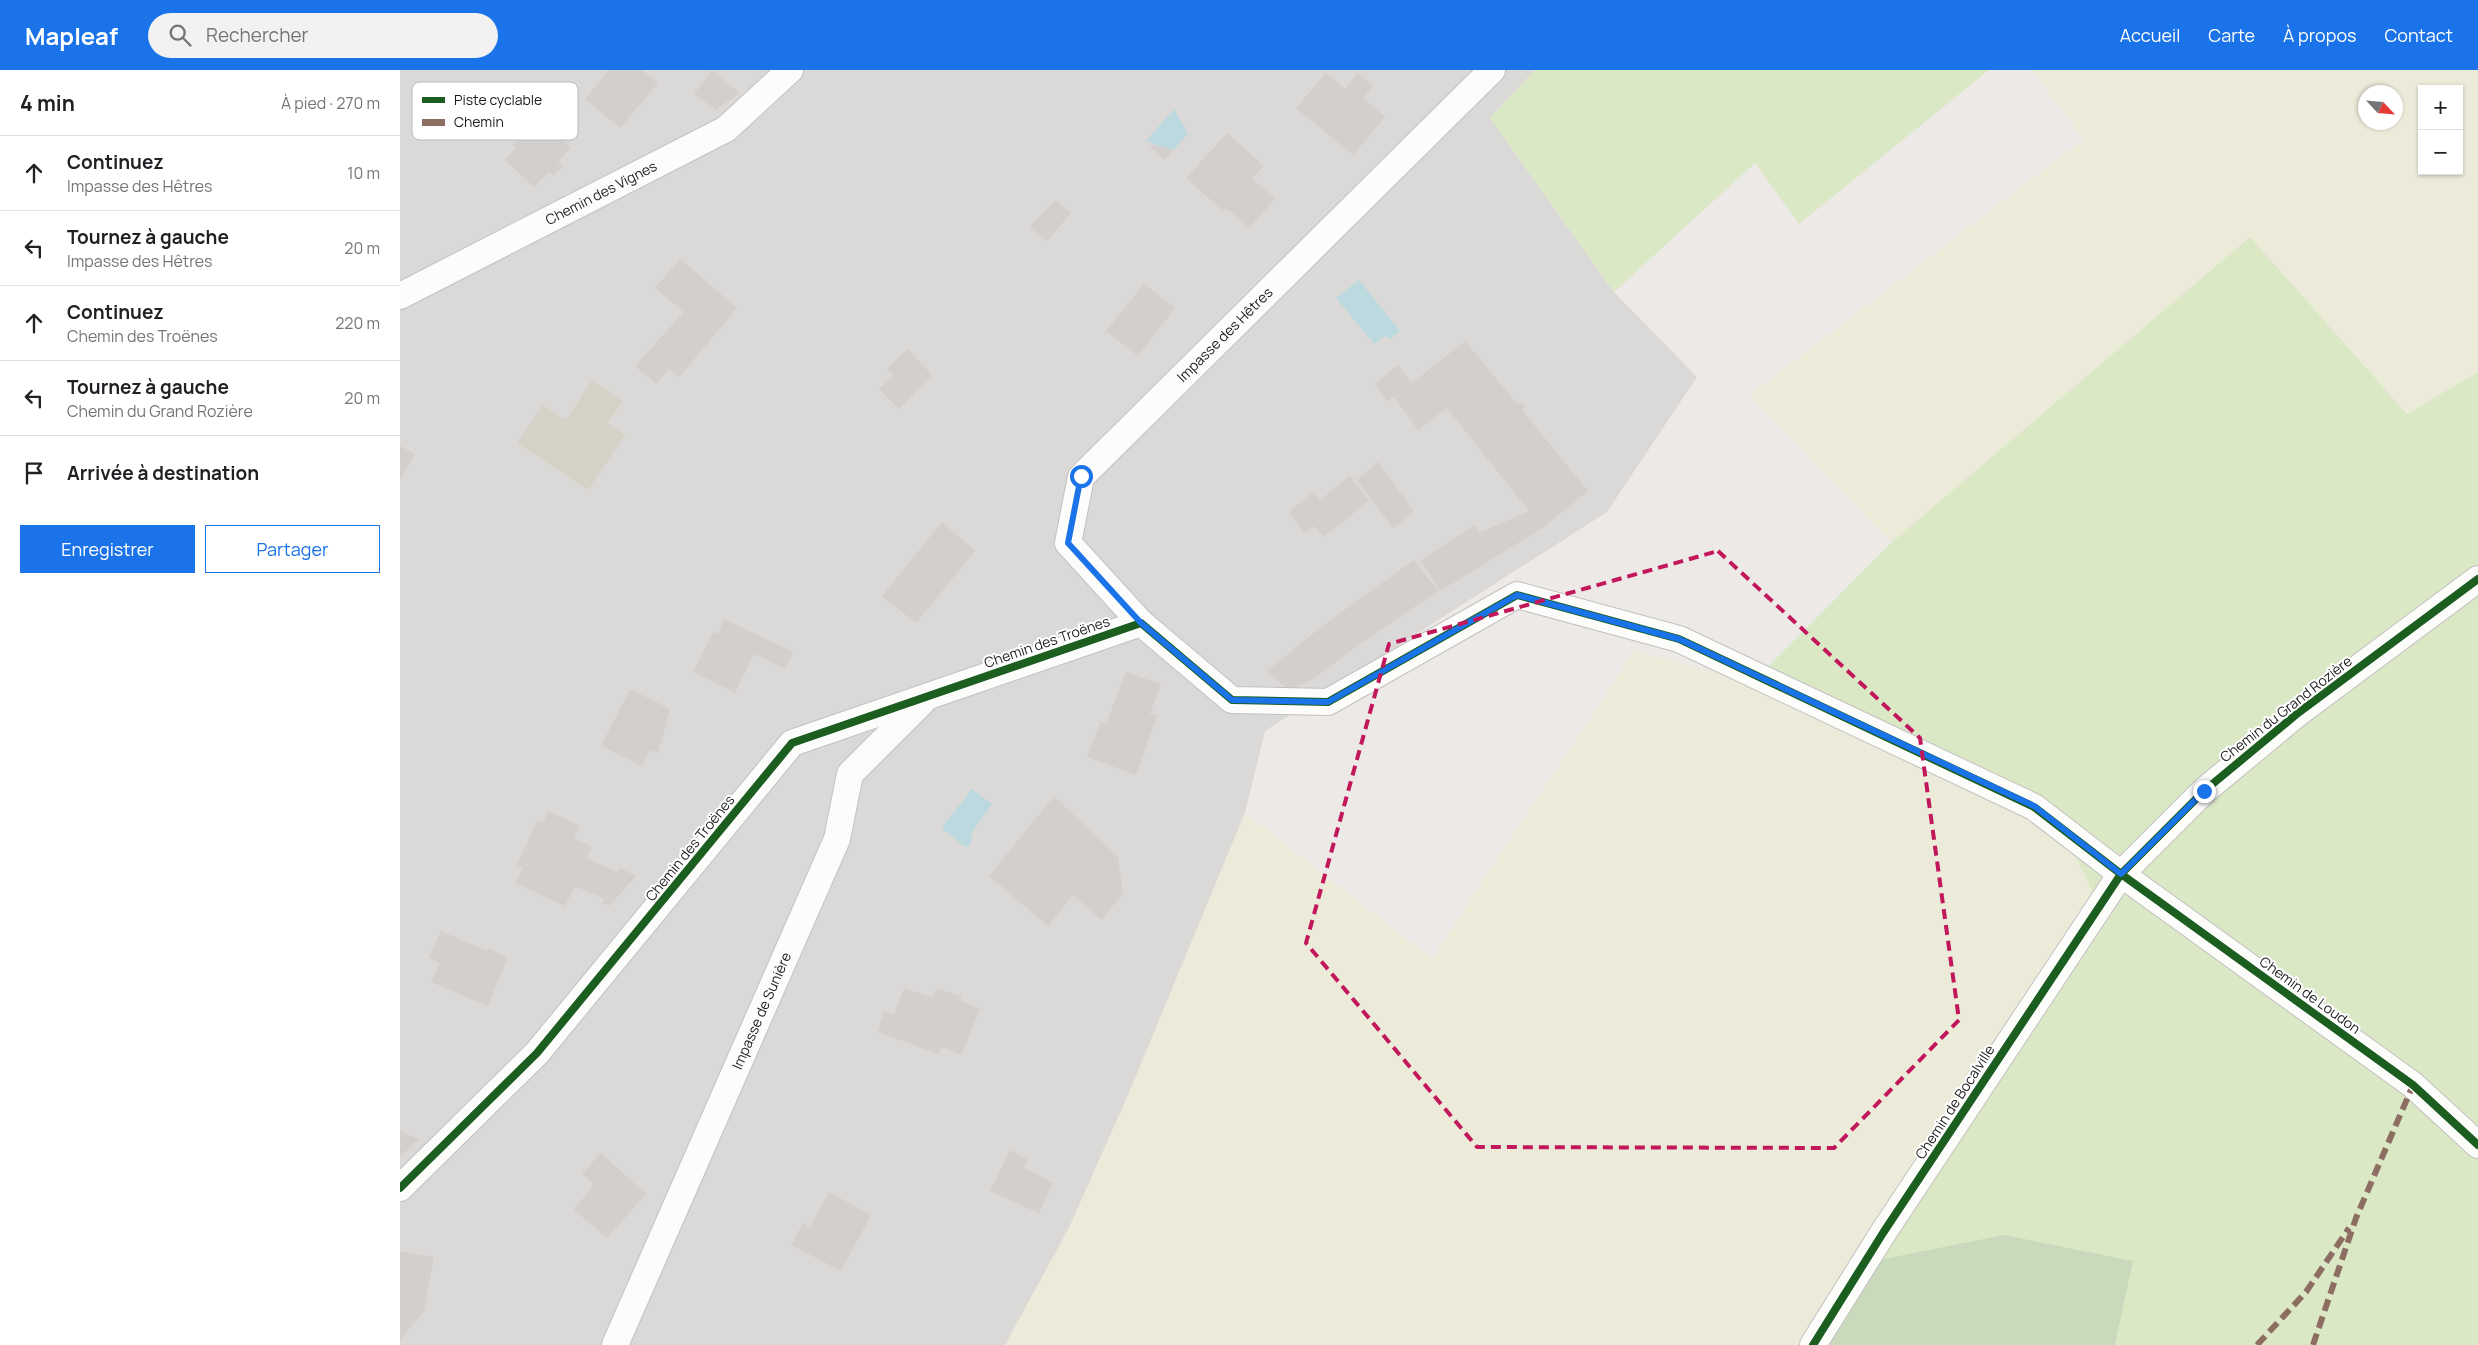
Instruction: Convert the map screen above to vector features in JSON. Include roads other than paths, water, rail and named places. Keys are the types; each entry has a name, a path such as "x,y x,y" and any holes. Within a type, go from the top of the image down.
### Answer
{"street":[{"name":"Chemin des Vignes","path":"400,296 726,129 790,70"},
{"name":"Impasse des Hêtres","path":"1141,623 1068,543 1081,476 1492,70"},
{"name":"Chemin du Grand Rozière","path":"2121,874 2204,791 2298,713 2478,579"},
{"path":"1141,623 1232,700 1328,702 1517,595 1679,639 2034,806 2121,874"},
{"name":"Chemin des Troënes","path":"400,1188 537,1053 792,743 1141,623"},
{"name":"Impasse de Sunière","path":"616,1345 837,839 850,774 928,696"},
{"name":"Chemin de Loudon","path":"2121,874 2413,1086 2478,1145"},
{"name":"Chemin de Bocalville","path":"1813,1345 1884,1233 2121,874"}],"water":[{"path":"1174,109 1188,134 1173,150 1153,144 1150,141 1148,143 1146,141"},
{"path":"1359,280 1400,331 1390,339 1384,336 1374,344 1336,298"},
{"path":"972,789 992,804 971,834 972,840 969,846 965,847 943,829 943,826"}]}
